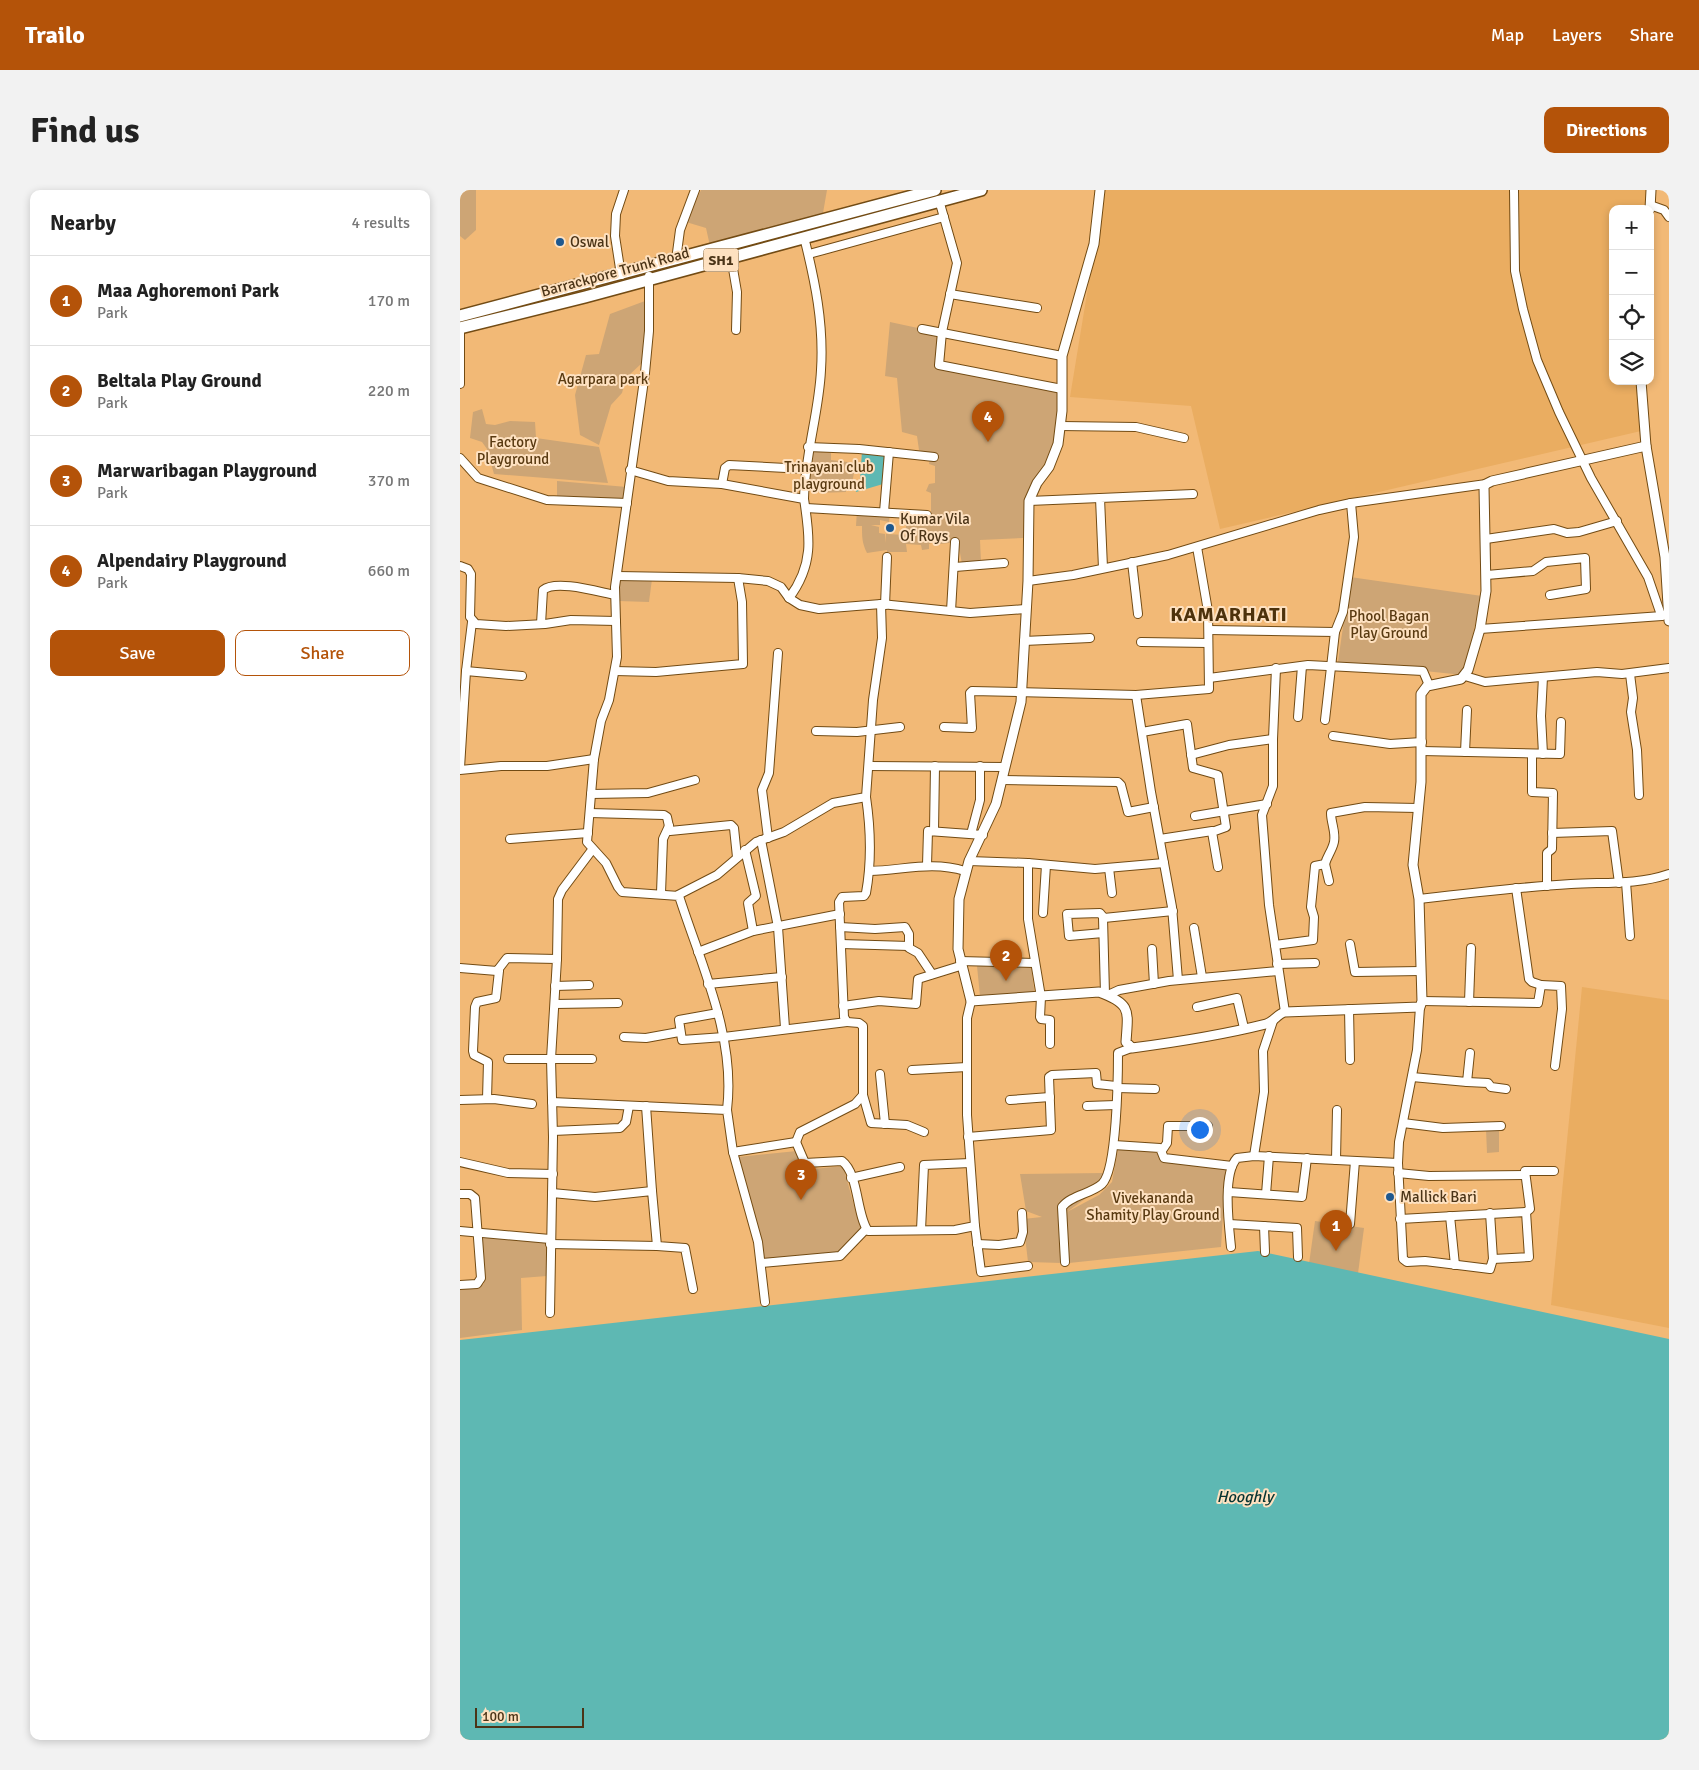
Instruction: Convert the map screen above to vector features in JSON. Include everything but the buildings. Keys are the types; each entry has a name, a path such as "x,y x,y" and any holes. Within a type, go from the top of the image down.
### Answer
{"main road":[{"name":"Barrackpore Trunk Road","path":"460,316 621,274 649,274 676,260 855,217 937,195 980,190"},
{"name":"Barrackpore Trunk Road","path":"460,328 649,274 732,257 804,237 855,217"}],"street":[{"path":"621,274 615,236 616,214 624,190"},
{"path":"676,260 680,230 695,190"},
{"path":"1028,1266 981,1272 975,1226 968,1137 967,1018 971,1001 960,964 957,917 965,871 996,804 1022,693 1028,581 1029,502 1056,453 1061,426 1062,356 1094,244 1100,190"},
{"path":"1514,190 1515,271 1530,336 1559,412 1583,461 1648,577 1667,617"},
{"path":"1650,190 1650,205"},
{"path":"937,195 957,259 942,332 938,361 941,366 1062,389"},
{"path":"1654,208 1664,210 1669,217"},
{"path":"809,254 944,217"},
{"path":"789,598 800,584 806,566 808,545 804,498 805,469 821,371 820,314 804,237"},
{"path":"732,257 737,292 736,330"},
{"path":"649,274 649,331 615,595 617,656 610,700 601,721 594,759 587,842 592,850 606,863 618,888 622,892 678,895 711,879 745,850 765,839 791,829 830,804 866,797"},
{"path":"950,294 1037,308"},
{"path":"460,328 460,384"},
{"path":"922,329 1062,356"},
{"path":"1642,385 1646,446 1667,557 1667,617"},
{"path":"1061,426 1136,426 1184,438"},
{"path":"1028,581 1103,568 1197,547 1304,514 1351,503 1486,484 1646,446"},
{"path":"808,447 934,457"},
{"path":"884,512 889,452"},
{"path":"460,458 478,478 547,500 627,503"},
{"path":"722,484 725,468 728,464 805,469"},
{"path":"630,470 668,481 722,484 804,498"},
{"path":"1486,484 1483,497 1487,575 1480,630 1465,676 1456,681 1430,685 1423,688 1421,694 1422,747 1413,865 1419,899 1421,1004 1412,1077 1398,1163 1404,1260 1488,1270 1492,1267 1493,1259 1490,1212"},
{"path":"1029,502 1193,494"},
{"path":"1100,498 1103,568"},
{"path":"1326,720 1335,632 1342,612 1354,537 1351,503"},
{"path":"806,508 927,515"},
{"path":"1486,539 1554,529 1567,533 1579,532 1617,521"},
{"path":"951,611 955,542"},
{"path":"944,727 973,727 971,691 1136,695 1208,690 1209,630 1204,580 1197,547"},
{"path":"847,1022 843,1006 840,927 841,898 866,894 870,871 871,830 866,797 870,731 881,648 887,557"},
{"path":"1487,575 1534,571 1546,562 1585,558 1586,589 1550,595"},
{"path":"1132,562 1138,614"},
{"path":"955,567 1004,563"},
{"path":"460,566 468,569 471,574 472,622 466,671 460,769 501,766 547,766 594,759"},
{"path":"617,576 738,578 775,583 781,587 789,598 800,605 818,608 883,605 970,613 1025,609"},
{"path":"615,671 686,671 743,664 742,602 738,578"},
{"path":"541,624 543,590 550,586 579,588 615,595"},
{"path":"1480,630 1667,617"},
{"path":"472,622 506,626 571,620 616,621"},
{"path":"1209,630 1335,632"},
{"path":"1024,641 1090,638"},
{"path":"1141,642 1208,643"},
{"path":"778,652 768,773 762,790 765,839 778,926 785,1028"},
{"path":"1298,717 1302,666"},
{"path":"1209,678 1276,668 1333,666 1423,671 1430,685"},
{"path":"1276,668 1273,786 1263,814 1263,825 1275,945 1285,1012"},
{"path":"1465,676 1485,682 1597,672 1630,674 1669,668"},
{"path":"466,671 522,676"},
{"path":"1630,674 1633,698 1631,712 1637,750 1639,795"},
{"path":"1543,677 1541,716 1543,754"},
{"path":"1136,695 1173,911 1178,980"},
{"path":"1465,752 1467,710"},
{"path":"1332,736 1465,752 1560,753 1561,722"},
{"path":"1142,732 1186,723 1195,770 1218,775 1226,828 1160,839"},
{"path":"816,731 870,731 900,727"},
{"path":"1191,754 1229,744 1273,739"},
{"path":"1532,754 1532,792 1553,794 1552,849 1547,853 1547,886"},
{"path":"869,766 1005,767"},
{"path":"934,831 935,766"},
{"path":"971,834 980,800 980,766"},
{"path":"591,794 648,792 695,780"},
{"path":"1002,780 1118,782 1121,785 1128,812 1154,807"},
{"path":"1195,816 1267,804"},
{"path":"1329,881 1325,864 1326,858 1331,854 1334,839 1332,812 1365,807 1418,808"},
{"path":"590,813 664,815 667,817 670,831 731,825 734,828 737,857"},
{"path":"660,893 663,839 669,826"},
{"path":"1552,833 1612,830 1630,936"},
{"path":"1212,831 1218,867"},
{"path":"927,865 927,832 983,835"},
{"path":"510,839 588,833"},
{"path":"550,1313 550,1242 553,1174 551,1059 557,959 558,899 562,890 592,850"},
{"path":"745,850 756,896 748,903 753,931"},
{"path":"969,861 1109,868 1164,863"},
{"path":"1028,863 1028,919 1041,998 1040,1018 1050,1020 1050,1044"},
{"path":"1275,945 1313,940 1314,917 1311,908 1315,866 1325,864"},
{"path":"870,871 903,870 927,865 945,866 965,871"},
{"path":"1043,913 1046,865"},
{"path":"1109,868 1112,893"},
{"path":"1419,899 1516,888 1622,882 1669,874"},
{"path":"1516,888 1529,979 1541,985 1562,987 1555,1066"},
{"path":"678,895 718,1013 724,1037 729,1075 727,1110 733,1152 753,1220 761,1262 765,1302"},
{"path":"1102,918 1173,911"},
{"path":"1103,933 1069,936 1067,915 1100,913 1102,918 1103,933 1107,994 1128,1011 1126,1042 1131,1048"},
{"path":"698,952 753,931 840,914"},
{"path":"840,927 875,929 903,926 909,934 909,946"},
{"path":"1194,928 1202,977"},
{"path":"842,944 909,946 918,953 932,974"},
{"path":"1350,944 1355,972 1421,971"},
{"path":"1469,1002 1471,948"},
{"path":"1152,950 1154,984"},
{"path":"486,1098 488,1062 474,1055 473,1050 475,1007 478,1002 496,998 499,971 507,958 557,959"},
{"path":"843,1006 879,1002 916,1004 917,979 960,964 1034,963"},
{"path":"971,1001 1003,998 1041,998 1093,992 1107,994 1178,980 1315,963"},
{"path":"460,968 499,971"},
{"path":"708,984 782,977"},
{"path":"555,986 589,985"},
{"path":"1254,1156 1264,1092 1263,1051 1273,1021 1277,1015 1285,1012 1421,1004 1469,1002 1538,1003 1541,985"},
{"path":"1197,1007 1238,998 1244,1028"},
{"path":"555,1004 618,1003"},
{"path":"1349,1009 1350,1060"},
{"path":"718,1013 679,1020 682,1040 684,1042 785,1028 847,1022 858,1023 863,1026 863,1095 871,1123 907,1125 924,1132"},
{"path":"1065,1262 1062,1208 1071,1200 1104,1182 1114,1146 1118,1053 1131,1048 1204,1039 1273,1021"},
{"path":"624,1037 646,1038 680,1032"},
{"path":"1467,1082 1470,1052"},
{"path":"508,1059 592,1059"},
{"path":"912,1070 967,1066"},
{"path":"968,1137 1050,1131 1052,1128 1049,1077 1052,1075 1096,1073 1097,1084 1155,1089"},
{"path":"880,1074 885,1124"},
{"path":"1412,1077 1488,1083 1491,1087 1506,1089"},
{"path":"863,1095 855,1104 800,1132 796,1142 805,1163 842,1161 846,1164 866,1229"},
{"path":"1010,1100 1050,1097"},
{"path":"460,1100 486,1098 532,1104"},
{"path":"552,1102 727,1110"},
{"path":"1087,1106 1116,1105"},
{"path":"553,1131 620,1128 626,1122 629,1106"},
{"path":"646,1106 657,1246"},
{"path":"1336,1160 1337,1110"},
{"path":"1403,1123 1443,1128 1501,1126"},
{"path":"1208,1126 1168,1126 1167,1143 1163,1149 1164,1158 1232,1166"},
{"path":"733,1152 796,1142"},
{"path":"1114,1146 1163,1149"},
{"path":"1266,1194 1269,1156"},
{"path":"1231,1247 1229,1192 1232,1166 1237,1158 1269,1156 1398,1163"},
{"path":"1229,1192 1303,1196 1308,1158"},
{"path":"1350,1224 1355,1161"},
{"path":"460,1162 508,1173 553,1174"},
{"path":"921,1230 924,1165 970,1164"},
{"path":"851,1178 900,1166"},
{"path":"1400,1219 1490,1212 1526,1212 1530,1209 1525,1175 1527,1170 1554,1172"},
{"path":"1398,1173 1429,1176 1525,1175"},
{"path":"552,1193 595,1197 652,1190"},
{"path":"460,1194 470,1194 475,1198 480,1280 477,1284 460,1285"},
{"path":"1493,1259 1529,1257 1526,1212"},
{"path":"977,1244 999,1245 1020,1242 1023,1232 1022,1213"},
{"path":"1450,1216 1455,1265"},
{"path":"1229,1224 1297,1228 1298,1257"},
{"path":"866,1229 869,1231 955,1230 975,1226"},
{"path":"1264,1226 1265,1252"},
{"path":"761,1262 840,1256 866,1229"},
{"path":"460,1232 550,1242 685,1248 693,1289"}],"shaded area":[{"path":"1104,190 1655,190 1654,206 1609,205 1609,385 1644,385 1641,431 1220,529 1191,406 1070,397"},
{"path":"1582,987 1669,1000 1669,1328 1551,1305"}],"green space":[{"path":"460,190 476,190 476,230 465,240 460,236"},
{"path":"701,190 827,190 823,213 710,246 706,228 686,222"},
{"name":"Agarpara park","path":"645,301 646,331 643,362 626,378 622,393 611,405 599,445 580,435 575,395 586,355 599,354 610,314"},
{"path":"890,322 941,333 935,366 1060,391 1056,448 1028,501 1023,538 980,540 981,563 962,564 958,542 940,544 937,536 937,541 929,544 929,549 922,550 921,545 906,544 907,552 887,552 887,550 867,553 864,546 862,526 856,526 857,510 890,513 889,522 880,520 880,525 871,525 879,527 879,533 885,534 886,543 886,534 906,535 906,525 911,524 913,515 936,515 931,514 931,493 926,491 929,484 935,483 935,466 929,464 930,458 936,456 919,450 917,436 902,432 897,378 885,376"},
{"name":"Factory Playground","path":"482,409 486,424 495,425 510,421 535,422 536,438 599,447 608,483 494,474 487,449 482,442 470,438 473,412"},
{"name":"Trinayani club playground","path":"809,451 831,453 831,460 856,463 852,483 846,485 846,492 819,493 817,487 807,487"},
{"path":"557,481 627,487 626,503 557,497"},
{"name":"Phool Bagan Play Ground","path":"1350,577 1482,596 1463,675 1338,662"},
{"path":"621,578 652,579 649,602 618,601"},
{"path":"977,966 1031,966 1035,996 980,996"},
{"path":"1499,1127 1499,1152 1487,1153 1486,1129"},
{"name":"Vivekananda Shamity Play Ground","path":"1118,1149 1161,1153 1161,1160 1226,1168 1221,1247 1069,1263 1066,1212 1059,1218 1062,1263 1028,1262 1023,1219 1042,1217 1026,1211 1020,1174 1105,1173 1093,1193 1067,1212 1099,1195 1112,1182"},
{"path":"797,1151 803,1170 843,1166 861,1230 838,1253 764,1259 738,1157"},
{"path":"1315,1221 1364,1228 1357,1281 1308,1271"},
{"path":"480,1235 549,1240 547,1276 521,1278 522,1330 460,1338 460,1290 484,1284"}],"water":[{"path":"862,451 887,454 883,484 856,492 855,485 860,481"},
{"name":"Hooghly","path":"1258,1251 1669,1339 1669,1740 460,1740 460,1340"}],"waterway":[{"path":"903,516 903,523 911,524"}],"place":[{"name":"Oswal","path":"560,242"},
{"name":"Alpendairy Playground","path":"988,442"},
{"name":"Kumar Vila Of Roys","path":"890,528"},
{"name":"Beltala Play Ground","path":"1006,981"},
{"name":"Mallick Bari","path":"1390,1197"},
{"name":"Marwaribagan Playground","path":"801,1200"},
{"name":"Maa Aghoremoni Park","path":"1336,1251"}],"district":[{"name":"KAMARHATI","path":"1229,614"}]}
